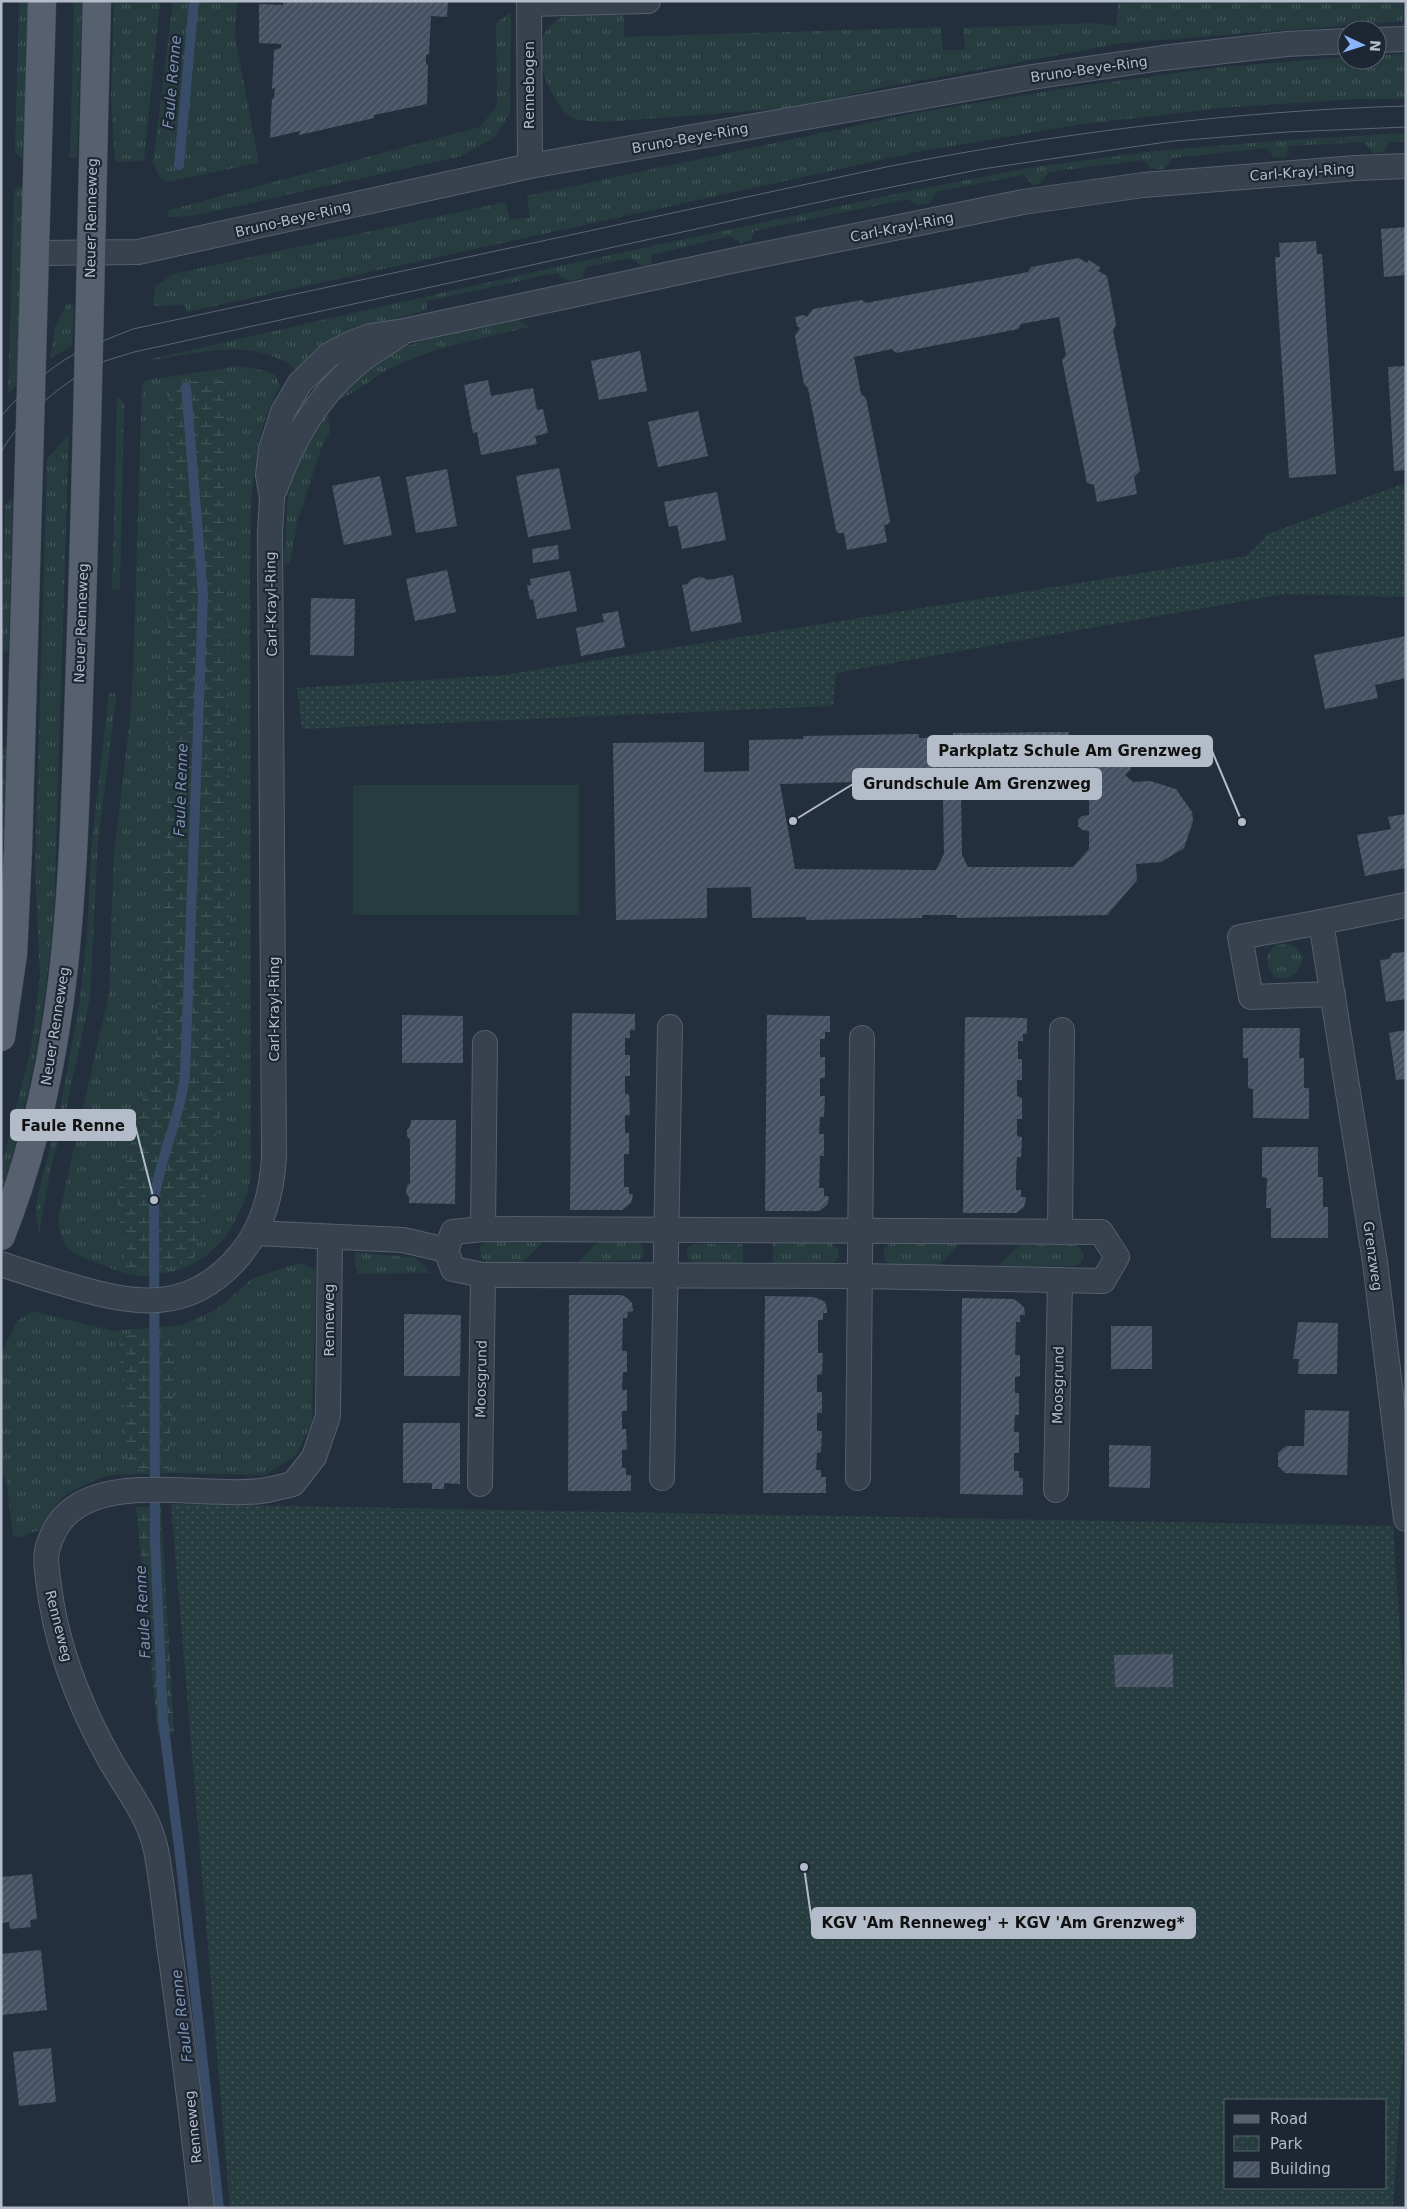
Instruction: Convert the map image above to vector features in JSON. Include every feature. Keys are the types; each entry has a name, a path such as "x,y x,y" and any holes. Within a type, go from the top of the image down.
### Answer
{"main road":[{"path":"1,1037 13,954 17,888 26,638 30,416 37,253 42,1"},
{"name":"Neuer Renneweg","path":"1,1236 28,1161 43,1100 55,1042 70,907 82,628 97,1"}],"street":[{"name":"Rennebogen","path":"530,166 529,3 648,1"},
{"path":"1387,40 1406,39"},
{"name":"Bruno-Beye-Ring","path":"37,253 91,254 138,252 530,166 1032,77 1162,58 1287,44 1337,42"},
{"name":"Carl-Krayl-Ring","path":"1,1264 112,1298 140,1300 186,1295 206,1285 220,1275 245,1248 255,1233 271,1184 274,1157 270,532 272,498 284,463 304,425 321,400 354,365 404,332 693,269 1023,202 1143,184 1347,168 1406,166"},
{"path":"1332,994 1250,997 1240,937 1406,905"},
{"name":"Grenzweg","path":"1321,922 1375,1262 1406,1519"},
{"path":"662,1478 670,1027"},
{"path":"1060,1232 1062,1030"},
{"path":"858,1478 862,1038"},
{"path":"483,1228 485,1043"},
{"path":"483,1228 666,1230 1102,1232 1116,1257 1103,1281 861,1276 483,1275 453,1269 446,1250 453,1232 483,1228"},
{"path":"255,1233 403,1240 446,1250"},
{"name":"Renneweg","path":"202,2208 182,2034 156,1848 143,1812 110,1759 83,1706 56,1627 46,1552 52,1535 67,1514 95,1499 132,1491 259,1491 293,1484 314,1457 328,1416 330,1238"},
{"name":"Moosgrund","path":"480,1484 483,1275"},
{"name":"Moosgrund","path":"1056,1490 1060,1280"}],"green space":[{"path":"19,1 29,1 24,159 20,158 15,151"},
{"path":"74,1 82,1 77,158 70,158"},
{"path":"114,1 160,1 144,161 115,162 111,102"},
{"path":"173,1 237,1 235,37 259,163 166,182 159,176 153,163"},
{"path":"1160,1 1403,1 1403,21 1337,20 1337,26 1123,43 890,86 792,108 605,122 578,120 568,114 561,107 550,89 540,58 541,43 548,28 562,17 579,13 624,14 624,37 941,27 943,50 965,50 963,28 1091,23 1116,26 1118,3"},
{"path":"511,12 510,113 494,138 461,156 193,216 167,217 169,210 480,127 497,106 496,23"},
{"path":"1406,54 1406,99 1355,99 1220,108 1077,125 922,151 187,312 185,305 153,306 155,287 173,274 505,202 510,219 530,218 527,196 915,113 1073,87 1221,67 1337,58 1337,70 1387,70 1387,55"},
{"path":"1406,133 1406,142 1390,142 1383,152 1373,153 1363,142 1289,146 1286,157 1274,157 1266,148 1173,158 1164,169 1151,169 1144,160 1049,172 1040,184 1033,185 1023,175 936,192 930,203 917,205 907,199 754,231 751,240 741,243 730,236 651,255 652,264 642,266 631,258 586,267 582,278 568,281 556,273 427,301 426,310 382,323 301,373 284,361 267,354 249,351 211,351 151,359 569,264 915,190 1034,167 1156,151"},
{"path":"23,186 17,385 8,394 14,192 17,187"},
{"path":"67,304 72,304 74,307 72,345 50,359 55,326"},
{"path":"518,319 530,327 461,343 411,359 387,370 351,394 336,401 373,361 404,347 442,335"},
{"path":"240,366 266,371 276,376 280,386 265,418 258,444 251,502 251,1176 240,1211 232,1227 222,1241 209,1253 195,1263 178,1270 150,1276 140,1276 91,1260 70,1249 62,1238 58,1219 109,993 114,853 130,719 133,674 142,384 145,381 154,379"},
{"path":"226,380 230,1055 194,1261 140,1271 125,1269 117,1195 156,1052 168,774 169,383"},
{"path":"119,397 124,404 120,587 119,589 112,590 117,398"},
{"path":"322,411 328,415 330,432 321,449 297,522 290,564 284,563 287,505 293,471"},
{"path":"69,434 54,911 46,989 38,1040 13,1153 1,1190 1,1169 31,1048 40,978 35,864 47,459"},
{"path":"1406,484 1406,597 1283,594 836,673 833,706 302,729 297,688 503,675 1247,556 1268,534"},
{"path":"13,498 8,652 2,651 5,507 9,500"},
{"path":"109,693 115,694 116,698 98,841 90,998 62,1128 51,1167 39,1233 36,1215 37,1199 61,1103 79,1006 87,937 91,850"},
{"path":"1,747 7,747 1,908"},
{"path":"353,785 579,785 579,915 353,915"},
{"path":"1289,944 1297,948 1303,957 1300,967 1290,977 1275,978 1268,968 1267,954 1275,945"},
{"path":"545,1240 522,1263 486,1262 481,1257 480,1247 486,1241"},
{"path":"600,1240 639,1242 643,1247 644,1256 639,1260 578,1262"},
{"path":"892,1242 960,1244 935,1268 890,1266 885,1261 884,1249"},
{"path":"773,1243 831,1243 838,1249 839,1257 832,1265 773,1265"},
{"path":"693,1244 743,1244 743,1265 695,1263 688,1259 687,1248"},
{"path":"1020,1245 1076,1245 1083,1252 1083,1260 1076,1266 996,1267"},
{"path":"355,1252 416,1258 430,1273 358,1274 355,1264"},
{"path":"299,1263 316,1269 312,1423 296,1455 265,1475 168,1473 114,1475 97,1479 67,1494 57,1503 40,1530 19,1537 13,1537 6,1477 1,1477 1,1354 18,1321 27,1314 36,1312 114,1331 182,1325 216,1310 253,1278"},
{"path":"177,1332 168,1470 128,1470 119,1336"},
{"path":"171,1504 1393,1526 1406,1724 1406,2009 1393,2208 230,2208"},
{"path":"136,1507 161,1507 174,1733 158,1735"}],"building":[{"path":"283,1 448,1 447,17 431,16 429,54 426,55 426,65 428,64 427,104 374,115 374,118 299,135 300,131 270,138 272,99 274,98 275,88 272,89 274,50 281,48 281,44 259,43 259,4 283,5"},
{"path":"1406,227 1406,275 1384,277 1381,229"},
{"path":"1316,241 1317,254 1322,254 1336,474 1289,478 1275,257 1280,257 1279,243"},
{"path":"1079,258 1087,263 1089,260 1101,268 1098,271 1107,276 1116,324 1113,331 1140,471 1134,477 1137,494 1097,502 1094,485 1087,483 1062,360 1066,355 1059,317 1021,324 1018,329 968,339 896,353 892,349 854,357 861,394 866,398 890,521 884,525 887,542 847,550 844,533 838,533 836,530 808,388 804,384 795,336 800,328 797,326 795,317 804,315 807,317 813,309 862,300 866,303 1028,272 1031,267"},
{"path":"640,351 647,391 599,400 591,361"},
{"path":"1406,366 1406,470 1394,471 1388,367"},
{"path":"488,380 491,396 533,388 537,410 543,409 548,433 535,436 537,444 481,455 477,432 473,433 464,385"},
{"path":"698,411 708,456 658,467 648,422"},
{"path":"559,468 571,529 528,537 516,476"},
{"path":"447,469 457,526 416,533 406,477"},
{"path":"380,476 392,535 344,545 332,486"},
{"path":"717,492 726,540 682,549 677,525 669,527 664,502"},
{"path":"558,545 559,559 533,563 532,549"},
{"path":"447,570 456,612 415,621 406,579"},
{"path":"570,571 577,611 537,619 533,599 530,600 527,585 531,585 530,579"},
{"path":"733,575 742,622 691,632 682,585 687,584 692,579 701,577 708,580"},
{"path":"311,598 355,599 354,656 310,655"},
{"path":"618,611 625,647 581,656 576,628 604,622 602,614"},
{"path":"1406,636 1406,678 1375,685 1378,698 1325,709 1314,655"},
{"path":"1069,732 1069,739 1088,738 1110,760 1116,754 1131,754 1131,769 1125,775 1133,782 1150,781 1176,789 1192,812 1193,821 1184,848 1161,862 1136,864 1137,880 1107,915 957,918 956,915 922,915 922,918 806,920 806,917 752,918 751,887 707,888 707,918 616,920 613,743 704,742 704,772 749,771 749,740 803,739 803,736 919,734 919,738 953,737 953,733","holes":["1069,777 1089,794 1089,815 1082,816 1078,820 1078,826 1082,830 1089,831 1089,849 1073,867 968,867 962,855 961,796 965,782","937,780 943,796 944,854 936,870 795,869 780,784"]},
{"path":"1406,814 1406,868 1365,876 1357,835 1391,829 1388,817"},
{"path":"1406,952 1406,999 1386,1002 1380,960 1389,959 1393,953"},
{"path":"572,1013 635,1014 635,1030 630,1030 630,1038 625,1038 625,1055 630,1055 630,1076 625,1076 625,1094 629,1094 630,1115 625,1115 625,1133 629,1133 629,1154 624,1154 624,1187 629,1187 629,1194 633,1194 631,1203 622,1210 570,1210"},
{"path":"402,1015 463,1016 463,1063 402,1063"},
{"path":"767,1015 830,1016 830,1032 825,1032 825,1039 820,1039 820,1057 825,1057 825,1078 820,1078 820,1096 825,1096 824,1117 820,1117 819,1134 824,1134 824,1156 820,1156 819,1188 824,1188 824,1196 829,1198 827,1205 819,1211 765,1211"},
{"path":"965,1017 1027,1018 1027,1034 1023,1034 1023,1041 1018,1041 1018,1059 1022,1059 1022,1080 1017,1080 1017,1096 1022,1098 1022,1119 1017,1119 1017,1136 1022,1137 1021,1157 1017,1157 1016,1174 1016,1190 1021,1190 1021,1197 1026,1197 1026,1199 1024,1207 1016,1213 963,1213"},
{"path":"1243,1028 1300,1028 1299,1058 1304,1058 1304,1088 1309,1088 1309,1119 1253,1118 1253,1089 1248,1088 1248,1058 1243,1058"},
{"path":"1406,1030 1406,1079 1396,1080 1389,1033"},
{"path":"411,1120 456,1120 455,1204 409,1203 409,1197 406,1193 407,1186 410,1183 410,1140 407,1136 407,1130 410,1127"},
{"path":"1262,1147 1318,1147 1318,1177 1323,1177 1323,1207 1328,1207 1328,1238 1271,1238 1271,1208 1266,1208 1267,1178 1262,1177"},
{"path":"569,1295 621,1295 632,1303 633,1311 628,1312 627,1318 623,1318 622,1351 627,1351 627,1372 623,1372 622,1390 627,1390 627,1411 622,1411 622,1429 626,1429 627,1450 622,1450 622,1468 626,1468 626,1475 631,1475 631,1491 568,1491"},
{"path":"765,1296 814,1297 825,1302 827,1308 827,1313 823,1313 823,1320 818,1320 818,1353 823,1353 822,1374 817,1375 817,1392 822,1392 822,1413 817,1413 817,1431 822,1431 821,1452 817,1453 816,1470 821,1470 821,1477 826,1477 826,1493 763,1493"},
{"path":"962,1298 1014,1299 1024,1307 1025,1315 1020,1315 1020,1322 1016,1322 1015,1355 1020,1355 1020,1376 1015,1377 1015,1393 1019,1393 1019,1415 1015,1415 1014,1432 1019,1432 1019,1453 1014,1453 1014,1471 1019,1471 1019,1478 1023,1478 1023,1495 960,1494"},
{"path":"404,1314 461,1315 460,1376 404,1376"},
{"path":"1298,1322 1338,1323 1337,1374 1298,1374 1299,1359 1293,1359"},
{"path":"1111,1326 1152,1326 1152,1369 1111,1369"},
{"path":"1305,1410 1349,1411 1347,1475 1285,1473 1278,1466 1278,1453 1286,1446 1304,1446"},
{"path":"403,1423 460,1423 460,1484 444,1483 444,1489 432,1489 432,1483 403,1483"},
{"path":"1109,1445 1151,1446 1150,1488 1109,1487"},
{"path":"1173,1654 1173,1687 1115,1687 1114,1655"},
{"path":"32,1874 37,1919 30,1920 31,1927 10,1929 9,1922 1,1923 1,1877"},
{"path":"41,1950 47,2010 1,2015 1,1954"},
{"path":"51,2048 56,2102 19,2106 13,2052"}],"waterway":[{"name":"Faule Renne","path":"179,165 194,1"},
{"name":"Faule Renne","path":"186,387 203,595 185,1074 179,1106 154,1200 155,1540 163,1720 219,2208"}],"tram line":[{"path":"1,416 31,386 77,352 133,329 891,166 955,154 1019,143 1211,118 1406,106"},
{"path":"1,452 28,416 63,386 98,364 134,352 847,196 982,169 1173,141 1287,132 1406,127"}],"place":[{"name":"Grundschule Am Grenzweg","path":"793,821"},
{"name":"Parkplatz Schule Am Grenzweg","path":"1242,822"},
{"name":"Faule Renne","path":"154,1200"},
{"name":"KGV 'Am Renneweg' + KGV 'Am Grenzweg*","path":"804,1867"}]}
